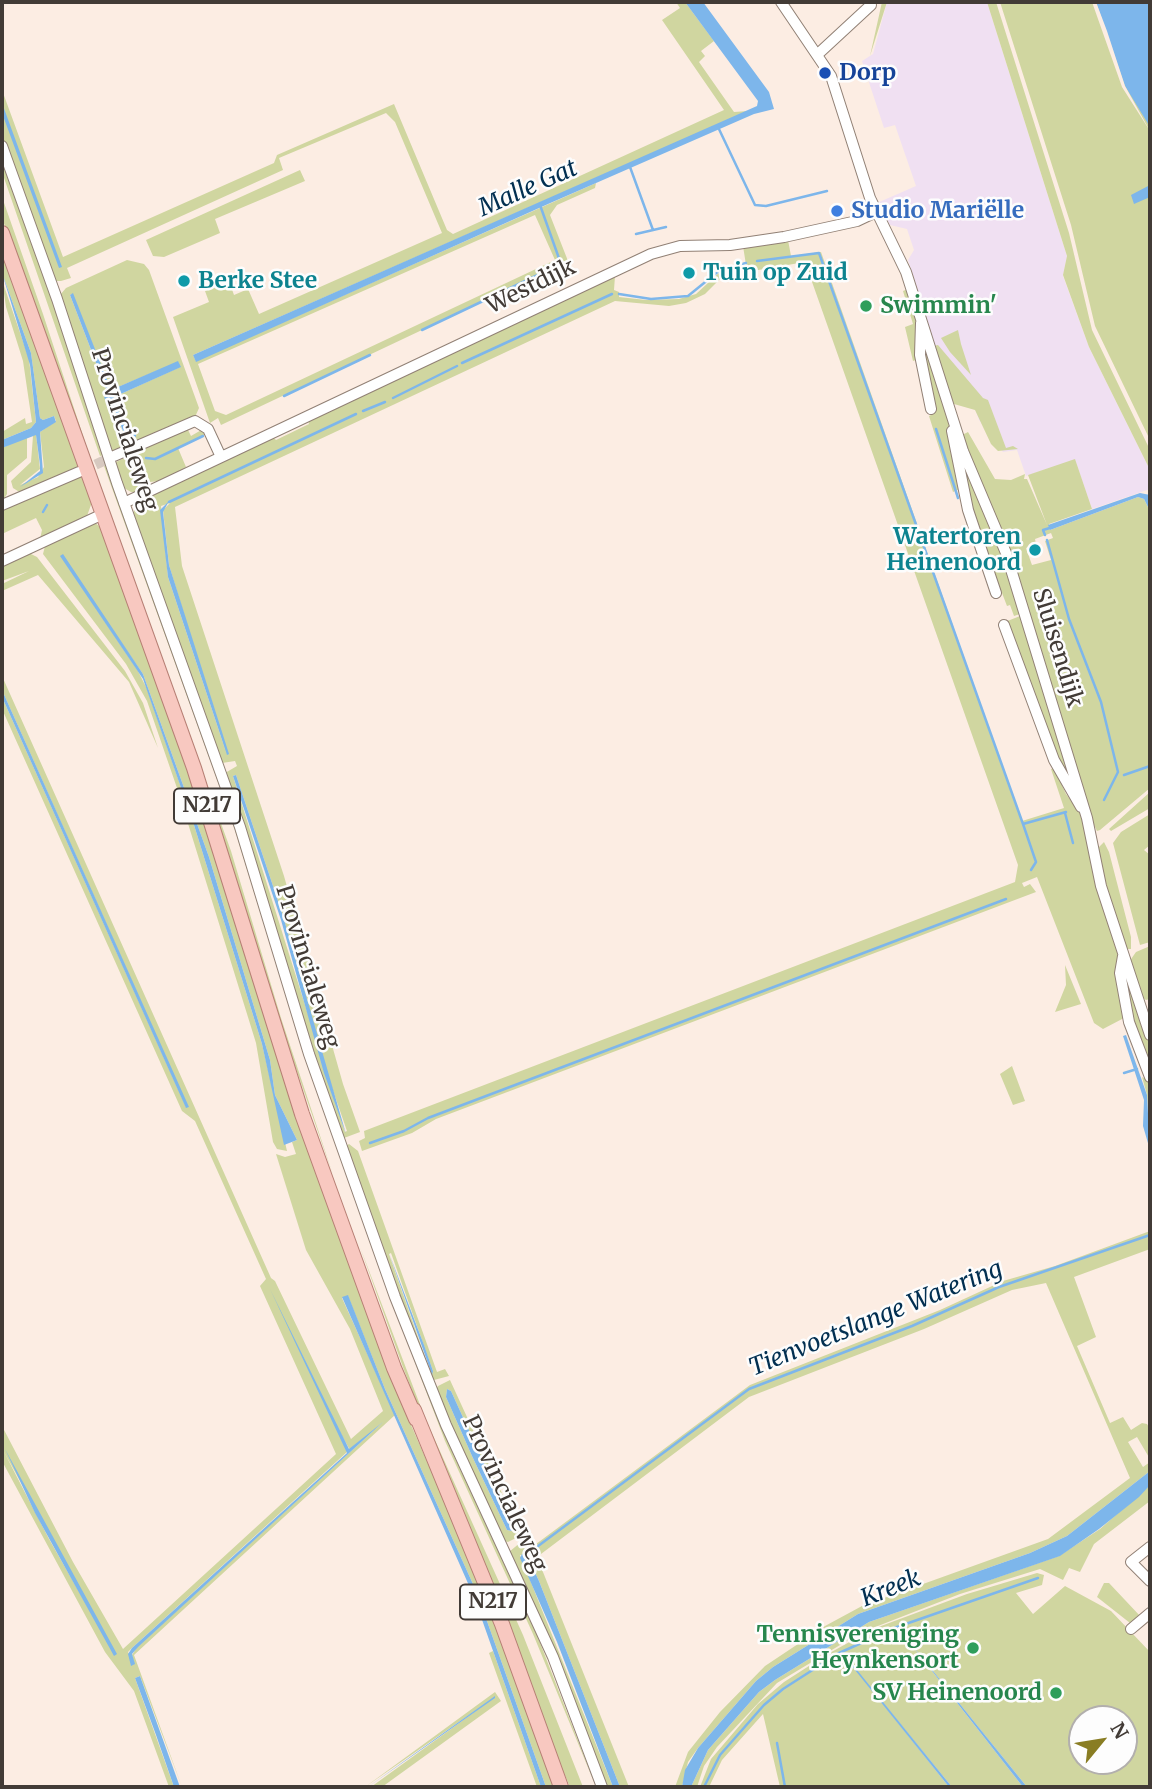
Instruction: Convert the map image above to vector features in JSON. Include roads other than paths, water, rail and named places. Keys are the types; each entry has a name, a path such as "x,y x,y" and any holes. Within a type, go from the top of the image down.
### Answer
{"main road":[{"name":"Provincialeweg","path":"2,233 194,768 292,1078 416,1419 502,1624 561,1787"}],"street":[{"name":"Sluisendijk","path":"780,2 818,54 833,81 876,212 900,256 967,462 1003,544 1086,811 1099,879 1150,1035"},
{"path":"818,54 871,5"},
{"name":"Provincialeweg","path":"2,146 57,299 124,503 240,827 313,1065 398,1306 455,1445 547,1645 602,1787"},
{"name":"Westdijk","path":"124,503 652,254 680,246 723,245 784,237 863,219 876,212"},
{"name":"Sluisendijk","path":"922,320 920,355 931,409"},
{"path":"114,456 195,421 208,429 221,457"},
{"name":"Sluisendijk","path":"953,421 953,444 967,505 996,593"},
{"path":"2,505 79,472"},
{"path":"2,561 103,513"},
{"name":"Sluisendijk","path":"1004,625 1057,766 1086,811"},
{"path":"1123,954 1121,973 1129,1022 1150,1077"},
{"path":"1150,1547 1131,1562 1150,1581"},
{"path":"1131,1629 1150,1613"}],"water":[{"path":"685,2 703,2 769,92 774,109 754,114 548,204 196,362 193,355 757,106 758,101"},
{"path":"1096,2 1150,2 1150,127 1125,86"},
{"path":"2,103 62,267 59,268 2,113"},
{"path":"1150,185 1150,197 1134,204 1131,195"},
{"path":"2,273 31,353 40,418 43,420 54,416 56,422 40,432 43,473 20,487 40,471 40,465 36,435 2,448 2,440 31,428 36,422 30,365"},
{"path":"73,293 111,390 178,361 181,367 114,397 124,425 136,433 136,437 123,431 110,398 105,400 104,396 108,394 70,295"},
{"path":"1140,493 1150,495 1150,511 1144,499 1138,497 1050,530 1048,525"},
{"path":"169,501 163,512 169,565 229,754 227,755 168,577 160,510"},
{"path":"63,554 143,674 209,857 270,1060 275,1095 297,1140 284,1145 262,1044 194,825 143,679 60,556"},
{"path":"2,690 189,1107 186,1108 2,697"},
{"path":"236,775 283,916 346,1134 324,1073 281,920 233,776"},
{"path":"1126,1035 1147,1095 1150,1150 1143,1126 1144,1100 1123,1036"},
{"path":"389,1253 424,1345 432,1375"},
{"path":"270,1289 349,1449 383,1422 138,1647 132,1654 135,1664 131,1666 128,1654 132,1648 347,1453"},
{"path":"348,1295 385,1389 477,1593 546,1787 541,1787 474,1597 342,1297"},
{"path":"447,1389 451,1391 513,1527 512,1531 507,1530 472,1456 446,1397"},
{"path":"5,1449 117,1654 114,1656 35,1513"},
{"path":"1150,1471 1150,1485 1139,1497 1060,1556 869,1622 775,1680 759,1692 708,1750 691,1787 682,1787 685,1770 698,1748 756,1681 773,1667 858,1614 1030,1553 1067,1536"},
{"path":"522,1554 527,1555 539,1581 620,1787 613,1787 557,1642 520,1558"},
{"path":"907,1639 955,1698 1027,1787 1023,1787"},
{"path":"853,1665 952,1787 949,1787"},
{"path":"140,1676 180,1787 174,1787 135,1678"},
{"path":"495,1696 495,1698 368,1787"}],"waterway":[{"path":"718,127 755,205 766,206 827,191"},
{"path":"630,167 653,230"},
{"name":"Malle Gat","path":"422,330 561,264 540,205"},
{"path":"636,234 666,227"},
{"path":"757,261 819,253 1023,824"},
{"path":"619,294 651,299 688,296 720,270 746,263"},
{"path":"462,363 612,294"},
{"path":"284,396 370,355"},
{"path":"393,398 457,366"},
{"path":"363,411 385,402"},
{"path":"169,502 356,414"},
{"path":"936,429 958,498"},
{"path":"146,458 155,459 203,436"},
{"path":"43,512 47,505"},
{"path":"1045,535 1043,530 1053,527"},
{"path":"1047,540 1069,619 1101,702 1118,772 1104,800"},
{"path":"1124,775 1150,766"},
{"path":"1031,870 1036,862 1023,824 1066,812"},
{"path":"1065,813 1073,843"},
{"path":"370,1143 404,1131 428,1118 1006,899"},
{"name":"Tienvoetslange Watering","path":"1124,1073 1137,1069"},
{"name":"Tienvoetslange Watering","path":"526,1555 749,1389 912,1326 999,1287 1150,1235"},
{"path":"704,1787 720,1755 764,1705 783,1689 839,1653 897,1627 1038,1578"},
{"path":"777,1743 785,1787"}],"tunnel":[{"path":"82,471 114,456"}],"place":[{"name":"Dorp","path":"825,73"},
{"name":"Studio Mariëlle","path":"837,211"},
{"name":"Tuin op Zuid","path":"689,273"},
{"name":"Berke Stee","path":"184,281"},
{"name":"Swimmin'","path":"866,306"},
{"name":"Watertoren Heinenoord","path":"1035,550"},
{"name":"Tennisvereniging Heynkensort","path":"973,1648"},
{"name":"SV Heinenoord","path":"1056,1693"}],"water label":[{"name":"Kreek","path":"891,1589"}]}
